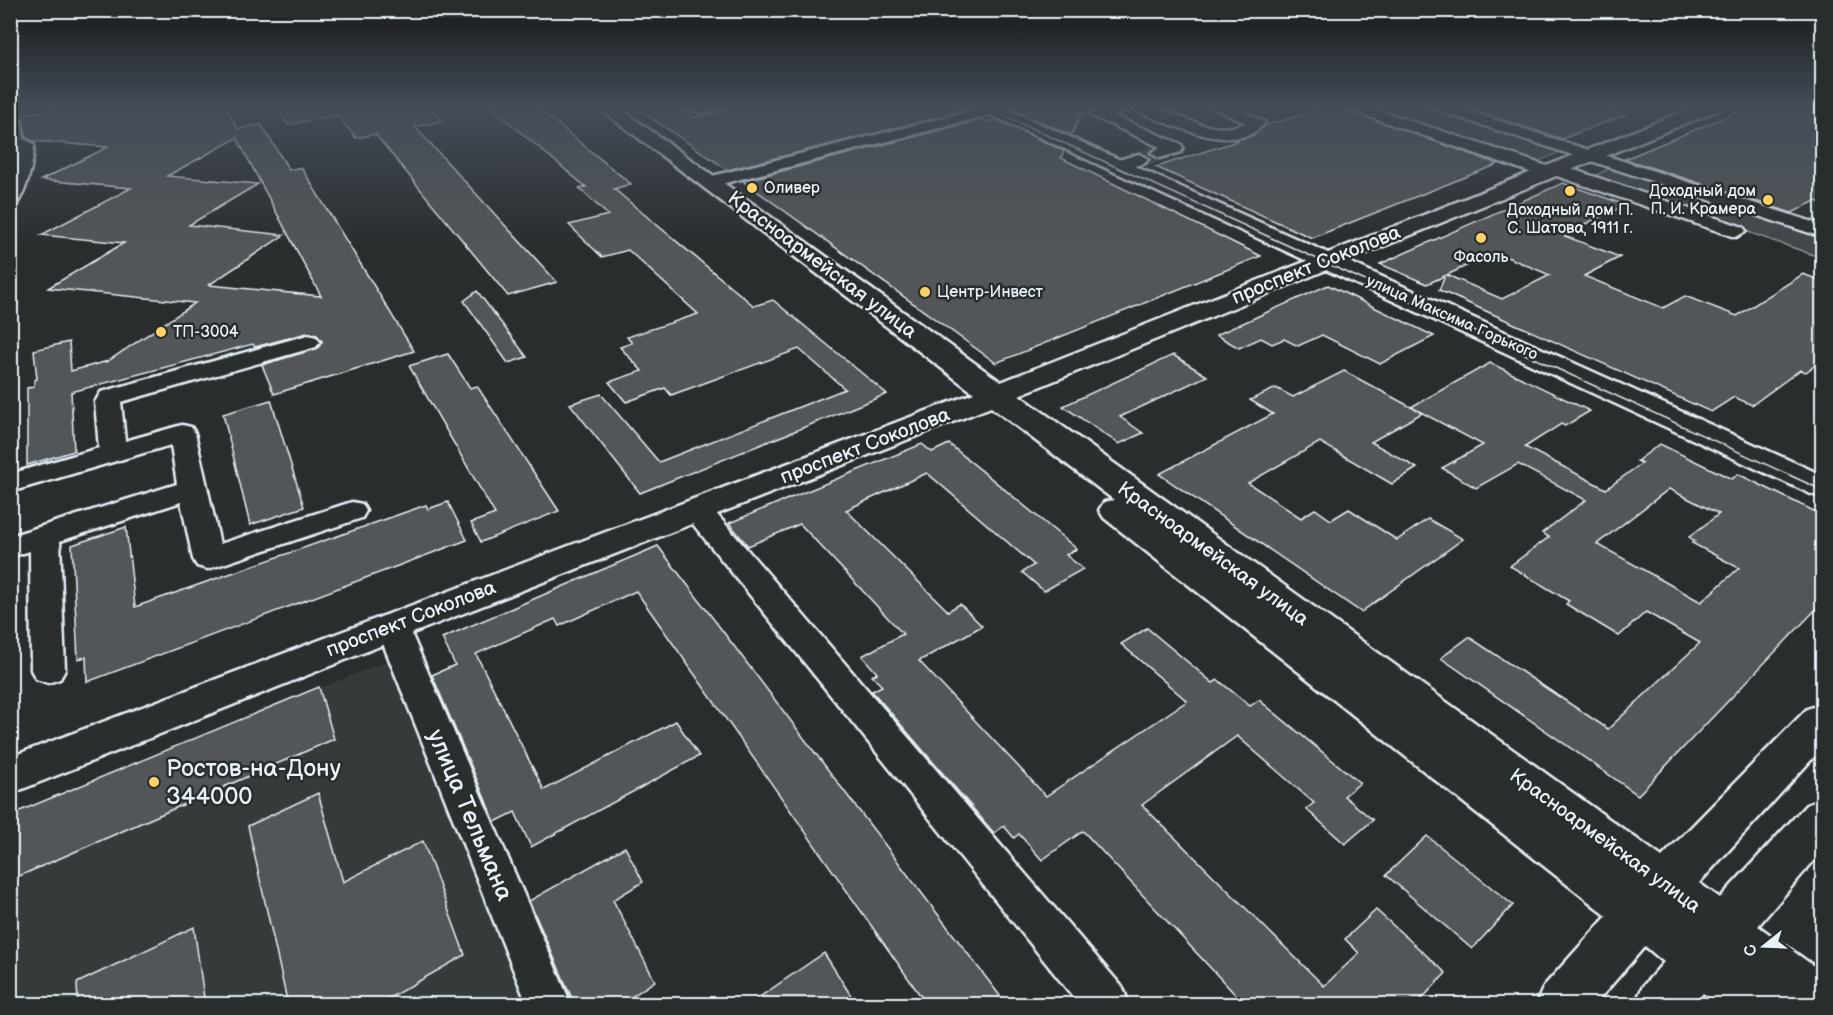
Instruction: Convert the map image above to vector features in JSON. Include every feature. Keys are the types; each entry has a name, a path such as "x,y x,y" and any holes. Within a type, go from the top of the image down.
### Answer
{"main road":[{"name":"Красноармейская улица","path":"665,152 986,398 1712,944 1822,1003"},
{"name":"Красноармейская улица","path":"669,152 986,398"},
{"name":"улица Максима Горького","path":"1090,152 1822,487"},
{"name":"проспект Соколова","path":"10,776 392,626 698,511 986,398 1595,152"},
{"path":"1562,1005 1654,899 1822,721"},
{"path":"1661,1005 1822,819"},
{"name":"Красноармейская улица","path":"1712,944 1759,1005"}],"street":[{"path":"10,203 25,152"},
{"path":"710,182 822,152"},
{"path":"1493,152 1736,231"},
{"path":"1580,152 1822,231"},
{"path":"1117,166 1139,159"},
{"path":"113,453 108,402 110,397 308,342"},
{"path":"10,483 182,432 208,559 352,511"},
{"path":"10,547 192,489"},
{"path":"698,511 1107,1005"},
{"path":"45,536 48,670"},
{"name":"улица Тельмана","path":"392,626 549,1005"}],"shaded area":[{"path":"1498,152 1559,152 1533,164"},
{"path":"1613,167 1822,235 1822,258 1592,177"},
{"path":"392,659 524,1004 11,1004 10,814"}],"building":[{"path":"97,152 211,152 167,176 258,184 189,225 284,235 209,285 321,296 245,152 278,152 289,170 301,167 414,351 274,394 262,365 318,348 322,341 317,335 307,333 255,347 253,344 71,392 74,451 27,465 27,388 34,387 34,380 37,379 34,350 69,342 71,371 108,361 195,303 48,288 124,243 41,235 131,188 41,180"},
{"path":"390,152 438,152 557,282 508,296"},
{"path":"545,152 592,152 631,184 614,189 754,306 773,300 887,394 640,493 570,404 601,394 659,462 845,389 799,349 671,395 665,388 626,402 609,382 642,371 620,347 632,343 627,337 698,314 628,250 602,257 569,225 608,215 579,188 586,187"},
{"path":"702,152 798,152 728,170"},
{"path":"854,152 1063,152 1061,158 1261,256 996,363 743,181"},
{"path":"1202,152 1465,152 1498,164 1312,238 1156,167"},
{"path":"1641,152 1822,152 1822,203 1815,201 1792,213 1625,159"},
{"path":"1563,183 1626,205 1562,235 1620,257 1584,276 1663,308 1685,296 1737,316 1803,274 1822,281 1822,360 1806,372 1800,370 1752,405 1734,397 1711,412 1439,290 1445,276 1427,284 1380,264","holes":["1495,252 1550,275 1502,299 1447,275"]},
{"path":"1328,285 1434,336 1380,364 1322,335 1298,346 1284,339 1272,344 1261,338 1239,348 1216,335"},
{"path":"477,291 527,357 508,363 464,301"},
{"path":"448,354 470,388 477,386 559,511 481,542 471,523 495,514 409,366"},
{"path":"1173,355 1207,376 1120,417 1143,433 1119,444 1063,406"},
{"path":"1490,363 1590,411 1565,426 1561,424 1525,447 1606,489 1642,463 1637,461 1660,444 1732,479 1738,474 1822,515 1822,603 1638,795 1441,658 1469,637 1608,729 1700,643 1646,612 1619,636 1566,604 1569,601 1510,566 1549,537 1542,533 1586,500 1518,464 1476,488 1442,468 1483,445 1411,407","holes":["1669,489 1719,514 1689,537 1695,541 1692,543 1739,568 1701,602 1597,544"]},
{"path":"1344,371 1422,413 1371,442 1417,468 1392,484 1320,442 1248,483 1301,518 1315,509 1331,520 1349,509 1397,540 1428,519 1463,539 1361,612 1159,474 1273,414 1250,400 1276,388 1293,397"},
{"path":"271,400 304,507 250,525 223,414"},
{"path":"922,444 932,452 949,444 1077,549 1066,555 1083,569 1044,591 1022,572 1034,565 927,473 846,510 948,611 960,604 982,626 919,661 1046,796 1187,701 1121,644 1147,628 1213,683 1218,680 1250,706 1259,700 1360,783 1344,796 1373,820 1345,844 1306,809 1314,803 1237,736 1142,805 1324,986 1359,953 1345,939 1376,910 1446,973 1416,1005 1245,1005 1083,831 1042,860 1019,834 1014,838 1004,826 994,833 872,691 882,686 872,676 877,673 862,656 903,634 800,524 748,546 729,523"},
{"path":"448,502 467,540 87,682 86,657 78,659 72,545 126,527 135,607 426,505 428,509"},
{"path":"658,546 1007,1005 927,1005 636,591 559,626 555,619 476,654 544,790 676,721 699,756 531,847 515,812 495,822 432,675 455,665 442,638"},
{"path":"319,687 334,739 10,880 10,815"},
{"path":"318,793 343,882 423,841 465,955 377,1005 288,1005 248,826"},
{"path":"1427,836 1513,905 1472,949 1386,875"},
{"path":"625,847 643,882 613,900 655,981 619,1005 575,1005 529,901"},
{"path":"194,927 205,1005 78,1005 77,983"},
{"path":"824,953 857,1005 748,1005"}],"tunnel":[{"path":"1139,159 1159,153"}],"tram line":[{"path":"1084,152 1822,490"}],"place":[{"name":"Оливер","path":"752,188"},
{"name":"Доходный дом П. С. Шатова, 1911 г.","path":"1570,191"},
{"name":"Доходный дом П. И. Крамера","path":"1768,200"},
{"name":"Фасоль","path":"1481,238"},
{"name":"Центр-Инвест","path":"925,292"},
{"name":"ТП-3004","path":"161,332"},
{"name":"Ростов-на-Дону 344000","path":"154,782"}]}
